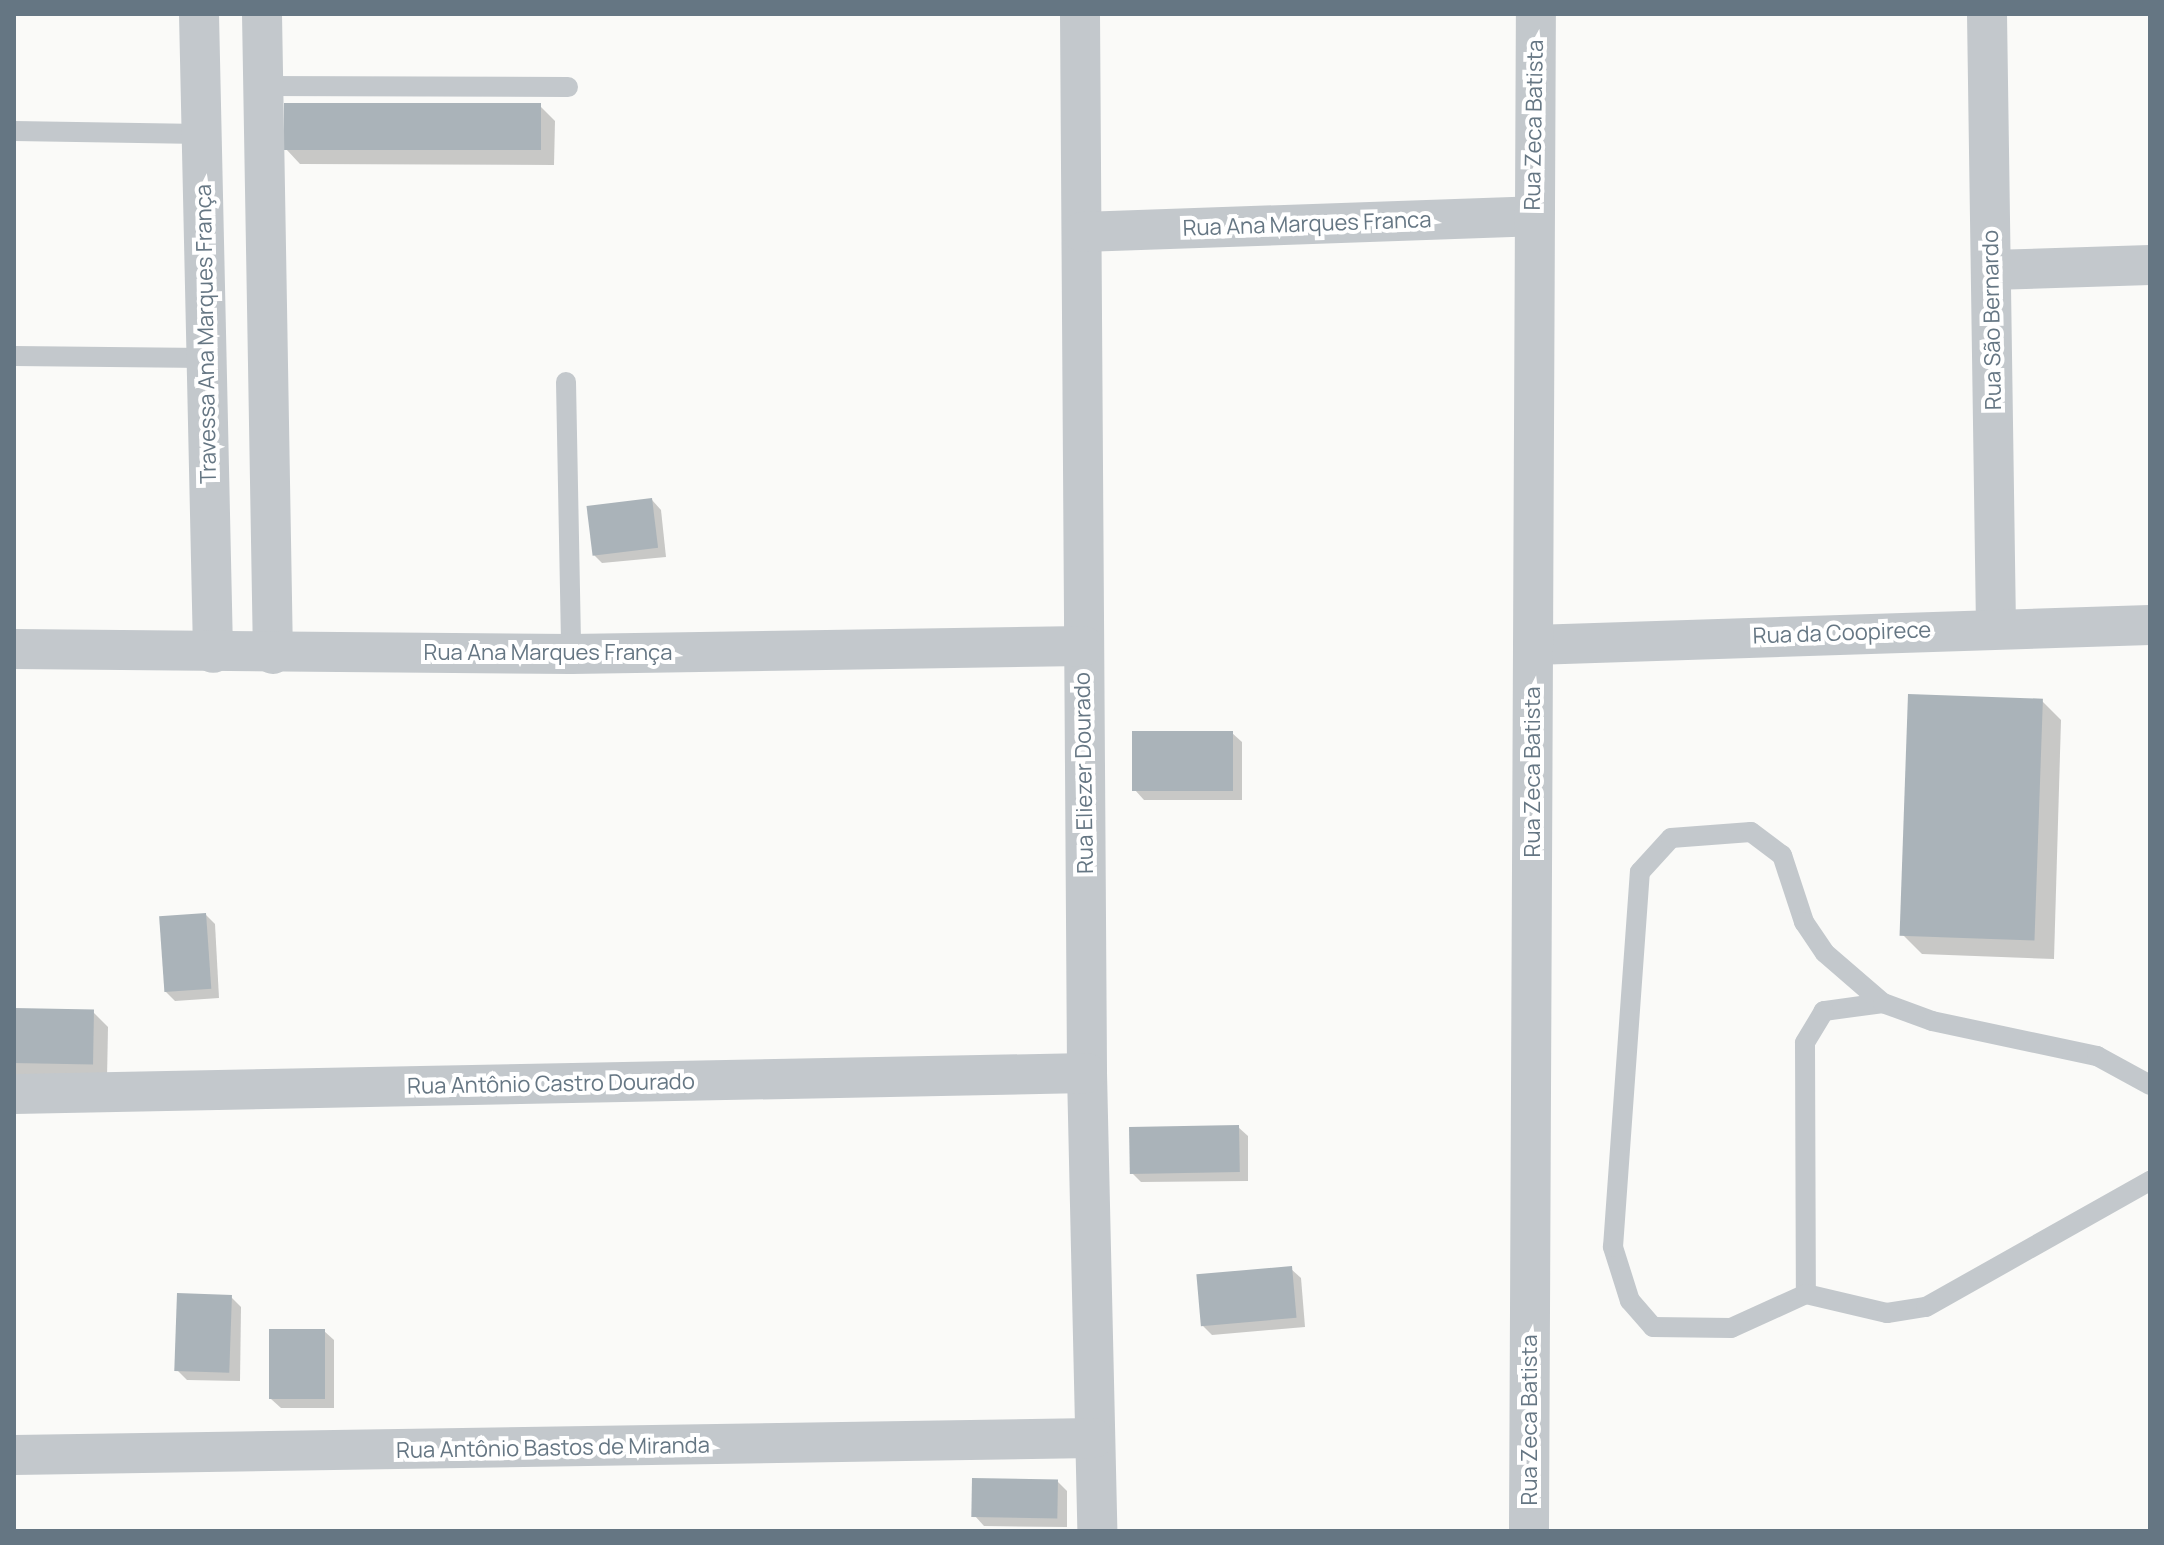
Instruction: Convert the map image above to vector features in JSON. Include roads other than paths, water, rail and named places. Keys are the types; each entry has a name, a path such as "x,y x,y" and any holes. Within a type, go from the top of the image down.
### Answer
{"street":[{"name":"Travessa Ana Marques França","path":"199,14 213,653"},
{"path":"262,14 273,654"},
{"name":"Rua Eliezer Dourado","path":"1080,14 1087,1073 1097,1531"},
{"name":"Rua Zeca Batista","path":"1529,1531 1532,216 1536,14"},
{"name":"Rua São Bernardo","path":"1987,14 1996,627"},
{"name":"Rua Ana Marques Franca","path":"1082,232 1532,216"},
{"path":"1991,270 2150,265"},
{"name":"Rua da Coopirece","path":"1533,645 1996,627 2150,625"},
{"name":"Rua Ana Marques França","path":"14,649 273,654 571,654 1083,646"},
{"name":"Rua Antônio Castro Dourado","path":"14,1094 1087,1073"},
{"name":"Rua Antônio Bastos de Miranda","path":"14,1455 1093,1438"}],"lane":[{"path":"263,86 568,87"},
{"path":"14,131 201,134"},
{"path":"14,356 205,358"},
{"path":"566,382 571,654"},
{"path":"2150,1085 2097,1056 1932,1021 1883,1003 1825,953 1804,922 1782,855 1751,832 1671,838 1640,872 1613,1247 1630,1301 1653,1327 1731,1328 1806,1294 1887,1313 1926,1307 2150,1181"},
{"path":"1806,1294 1805,1043 1824,1011 1883,1003"}]}
